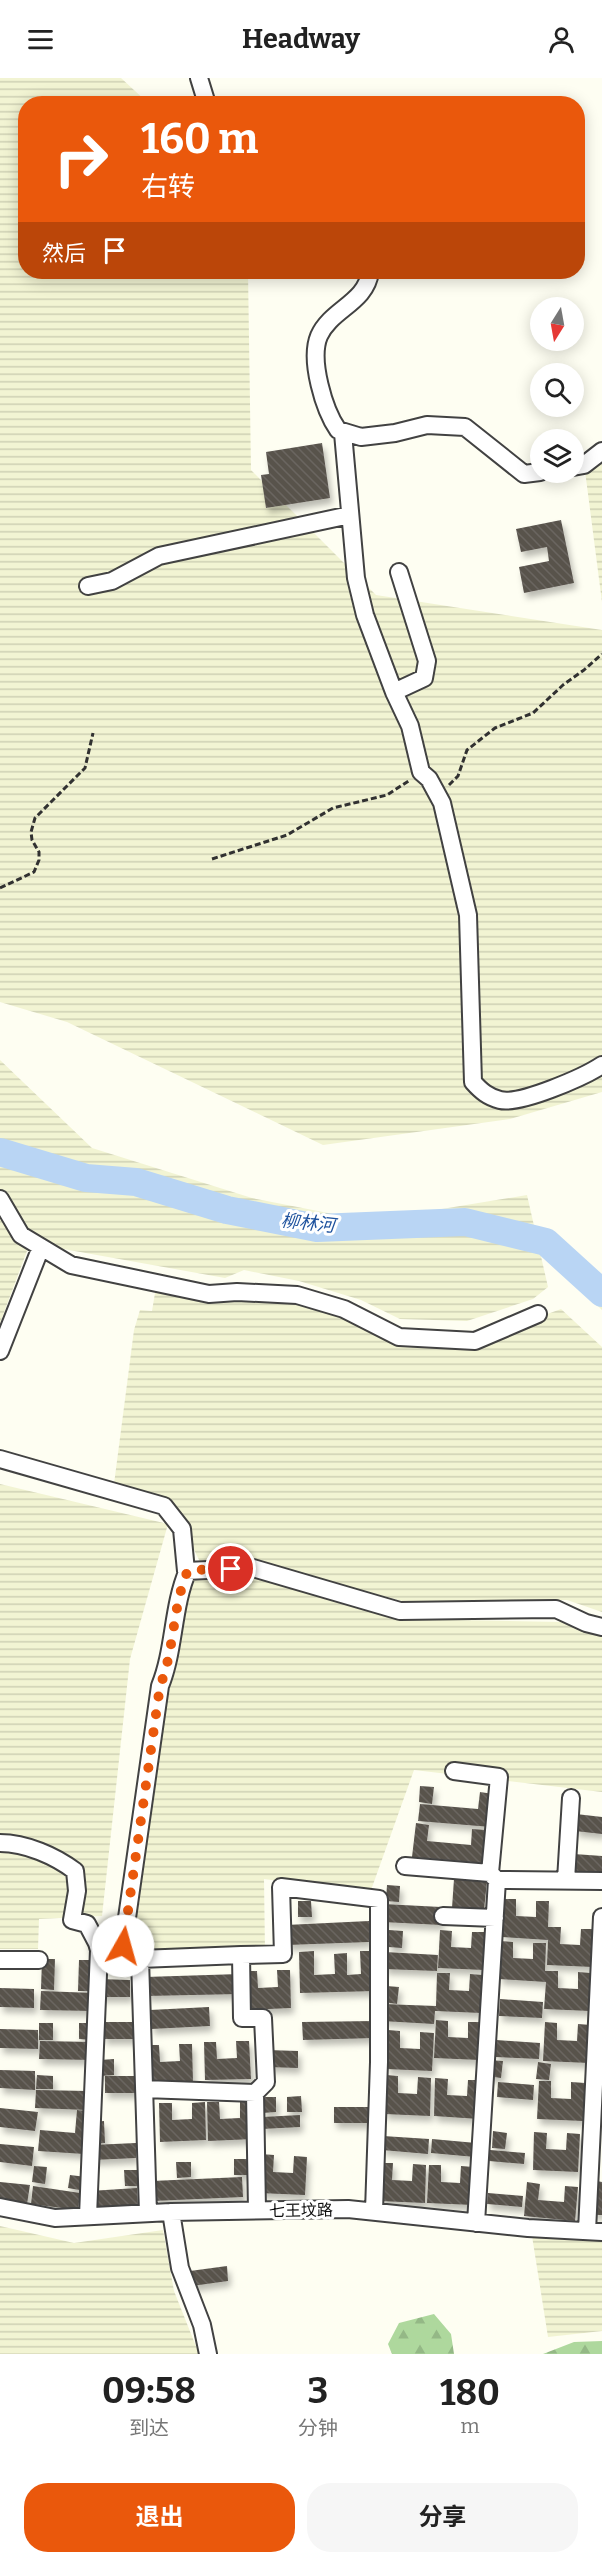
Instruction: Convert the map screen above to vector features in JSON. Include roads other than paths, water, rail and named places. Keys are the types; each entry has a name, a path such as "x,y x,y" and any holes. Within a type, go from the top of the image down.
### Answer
{"street":[{"path":"199,78 205,96"},
{"path":"369,279 363,292 333,318 319,336 317,353 319,388 333,423 343,433 361,437 395,433 427,425 465,427 524,474 530,473"},
{"path":"343,433 356,578 394,692 410,726 421,772 442,803 468,915 473,1082 485,1095 502,1101 519,1100 591,1072 602,1065"},
{"path":"584,465 602,451"},
{"path":"88,586 112,581 159,556 350,515"},
{"path":"394,692 424,678 427,661 399,572"},
{"path":"0,1199 21,1235 71,1265 209,1294 237,1292 297,1295 344,1309 399,1337 475,1341 538,1314"},
{"path":"0,1351 41,1247"},
{"path":"0,1459 164,1506 182,1529 188,1570 180,1590 168,1666 160,1686 123,1946 97,1943"},
{"path":"188,1570 253,1568 400,1611 556,1609 586,1623 602,1627"},
{"path":"454,1771 499,1777 494,1876 495,1918 476,2223"},
{"path":"566,1880 571,1798"},
{"path":"0,1843 10,1842 57,1858 75,1871 77,1891 72,1920 87,1924 99,1950 88,2216"},
{"path":"405,1866 494,1876 602,1881"},
{"path":"148,2213 140,1959 283,1954 281,1887 379,1899 379,2062 374,2211"},
{"path":"443,1916 495,1918"},
{"path":"594,2232 602,1917"},
{"path":"241,1955 242,2018 263,2018 266,2082 255,2093 257,2211"},
{"path":"0,1960 39,1960"},
{"path":"144,2089 255,2093"},
{"name":"七王坟路","path":"0,2207 55,2218 171,2212 348,2209 476,2223 594,2232"},
{"path":"171,2212 180,2268 202,2325 208,2354"}],"waterway":[{"name":"柳林河","path":"0,1152 86,1178 136,1182 227,1210 317,1228 465,1222 546,1242 602,1293"}]}
